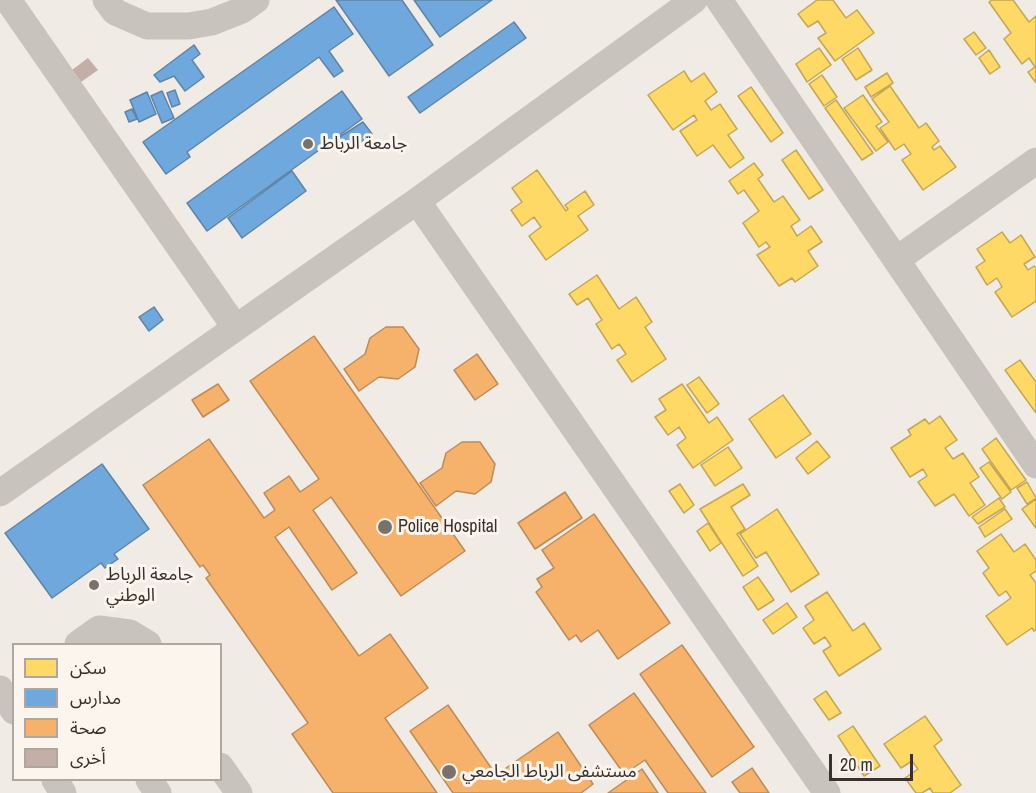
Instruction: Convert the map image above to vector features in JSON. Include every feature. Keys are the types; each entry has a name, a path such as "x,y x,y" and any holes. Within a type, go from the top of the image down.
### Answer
{"street":[{"path":"8,0 236,327"},
{"path":"106,0 115,12 147,26 189,26 212,22 242,10 256,0"},
{"path":"0,493 417,201 694,0"},
{"path":"719,0 1036,465"},
{"path":"896,260 1036,162"},
{"path":"417,201 827,793"},
{"path":"81,643 99,629 130,633 145,643"},
{"path":"222,769 239,793"},
{"path":"150,781 159,793"}],"building: سكن":[{"path":"817,0 833,0 846,18 857,10 874,33 835,61 818,38 826,33 818,21 808,27 798,14"},
{"path":"1013,0 1029,22 1036,16 1036,83 1028,72 1035,67 1029,58 1022,64 1004,39 1011,33 989,2"},
{"path":"974,32 986,48 976,55 964,39"},
{"path":"819,48 831,65 807,82 796,64"},
{"path":"858,48 872,70 856,80 842,59"},
{"path":"989,50 1000,67 990,74 979,58"},
{"path":"684,71 691,82 704,73 717,92 705,101 711,110 720,104 737,129 728,135 744,158 730,168 713,145 697,156 680,131 697,120 694,115 673,130 648,95"},
{"path":"887,73 893,83 871,97 865,87"},
{"path":"822,75 837,97 824,106 809,84"},
{"path":"890,86 919,128 926,123 939,141 932,147 934,150 940,146 956,167 923,190 902,160 911,154 904,144 895,150 880,128 889,122 872,99"},
{"path":"751,87 783,133 771,142 738,96"},
{"path":"863,95 882,122 876,126 888,142 876,151 844,108"},
{"path":"836,100 873,153 862,160 825,108"},
{"path":"796,150 823,190 809,199 782,160"},
{"path":"754,163 763,175 758,179 774,202 783,196 800,220 791,226 797,236 811,226 822,242 808,251 818,266 795,282 792,278 779,286 757,255 770,247 766,242 759,247 743,223 759,211 744,190 738,194 729,181"},
{"path":"537,170 566,211 568,209 565,205 585,191 594,205 578,216 588,230 546,260 529,236 541,227 534,217 522,226 511,210 522,202 512,188"},
{"path":"1002,232 1010,243 1021,235 1035,257 1024,264 1028,270 1034,266 1036,268 1036,301 1012,317 995,292 1002,287 997,278 987,285 976,267 985,261 977,249"},
{"path":"597,275 619,309 636,297 652,322 645,327 666,359 632,382 617,360 626,354 619,344 612,349 596,324 602,320 588,298 577,305 569,294"},
{"path":"1020,360 1036,382 1036,413 1005,370"},
{"path":"699,377 719,404 707,413 687,385"},
{"path":"682,384 709,423 717,417 733,440 693,468 677,445 686,438 679,427 668,435 655,417 666,410 659,399"},
{"path":"783,395 811,434 776,458 749,419"},
{"path":"940,416 957,440 945,448 953,459 963,453 979,477 970,483 985,505 969,516 954,494 935,506 918,482 927,476 923,469 910,477 891,448 911,435 908,430 925,419 929,424"},
{"path":"996,438 1026,480 1011,490 982,449"},
{"path":"817,441 830,457 808,474 796,458"},
{"path":"728,447 742,468 715,486 701,465"},
{"path":"989,462 1011,492 1002,499 980,468"},
{"path":"1027,482 1036,498 1027,504 1017,488"},
{"path":"680,484 694,505 684,513 669,491"},
{"path":"743,484 750,495 731,507 745,529 737,534 758,566 743,576 700,509"},
{"path":"999,498 1005,507 978,524 972,517"},
{"path":"1036,499 1036,528 1022,509"},
{"path":"777,509 819,574 791,592 766,552 756,558 740,534"},
{"path":"1005,509 1012,519 985,537 979,527"},
{"path":"708,523 721,543 710,551 697,531"},
{"path":"1001,534 1014,552 1025,544 1036,560 1036,571 1030,575 1036,583 1036,630 1032,628 1007,645 986,616 1011,598 1006,591 999,596 983,573 989,568 977,551"},
{"path":"758,577 774,600 758,610 743,587"},
{"path":"827,592 853,631 864,623 881,649 839,676 823,651 831,646 825,637 814,644 803,628 814,620 805,606"},
{"path":"787,603 797,617 773,634 763,620"},
{"path":"826,691 841,713 829,720 814,699"},
{"path":"925,716 942,740 934,746 961,785 950,793 933,793 930,788 922,793 916,793 905,778 918,769 912,761 901,768 884,744"},
{"path":"853,726 880,766 864,776 838,736"}],"building: مدارس":[{"path":"336,0 402,0 433,45 389,76"},
{"path":"414,0 492,0 440,37"},
{"path":"334,7 353,34 329,51 343,71 334,77 319,57 187,152 190,157 166,174 143,142"},
{"path":"514,22 526,38 420,113 408,97"},
{"path":"194,45 200,54 192,60 204,77 185,91 174,76 160,82 154,75"},
{"path":"175,90 180,104 172,107 167,93"},
{"path":"162,91 174,118 162,123 151,96"},
{"path":"342,91 362,119 207,231 187,203"},
{"path":"147,92 156,114 139,122 130,100"},
{"path":"132,109 137,119 129,122 125,112"},
{"path":"363,122 372,134 344,154 335,140"},
{"path":"292,171 306,191 242,238 228,218"},
{"path":"154,307 163,320 149,331 139,317"},
{"path":"102,464 149,529 114,554 118,559 105,568 101,563 52,598 5,533"}],"building: صحة":[{"path":"386,327 403,327 419,349 415,367 398,379 379,377 359,391 344,369 365,354 370,338"},
{"path":"314,336 465,551 401,596 331,497 313,510 357,573 332,590 289,527 275,537 359,656 390,634 428,688 385,718 437,793 333,793 292,734 308,723 206,578 210,575 203,565 200,567 143,485 209,439 264,518 275,510 264,493 289,476 300,492 319,479 250,381"},
{"path":"477,354 498,384 475,400 454,370"},
{"path":"218,384 229,400 203,417 192,400"},
{"path":"462,442 480,442 495,464 491,482 475,494 456,491 436,506 420,483 442,468 446,453"},
{"path":"565,492 582,518 535,549 518,523"},
{"path":"594,514 670,623 618,659 598,630 581,642 576,635 569,640 536,592 542,587 537,579 554,568 542,550"},
{"path":"682,645 754,747 712,777 640,674"},
{"path":"634,693 706,793 668,793 645,760 624,774 589,725"},
{"path":"448,705 496,775 558,732 593,784 581,793 453,793 410,731"},
{"path":"752,768 769,793 740,793 732,782"},
{"path":"642,769 658,793 608,793"}],"building: أخرى":[{"path":"88,58 98,70 81,82 72,70"}],"place":[{"name":"جامعة الرباط","path":"308,144"},
{"name":"Police Hospital","path":"385,527"},
{"name":"جامعة الرباط الوطني","path":"94,585"},
{"name":"مستشفى الرباط الجامعي","path":"449,772"}]}
